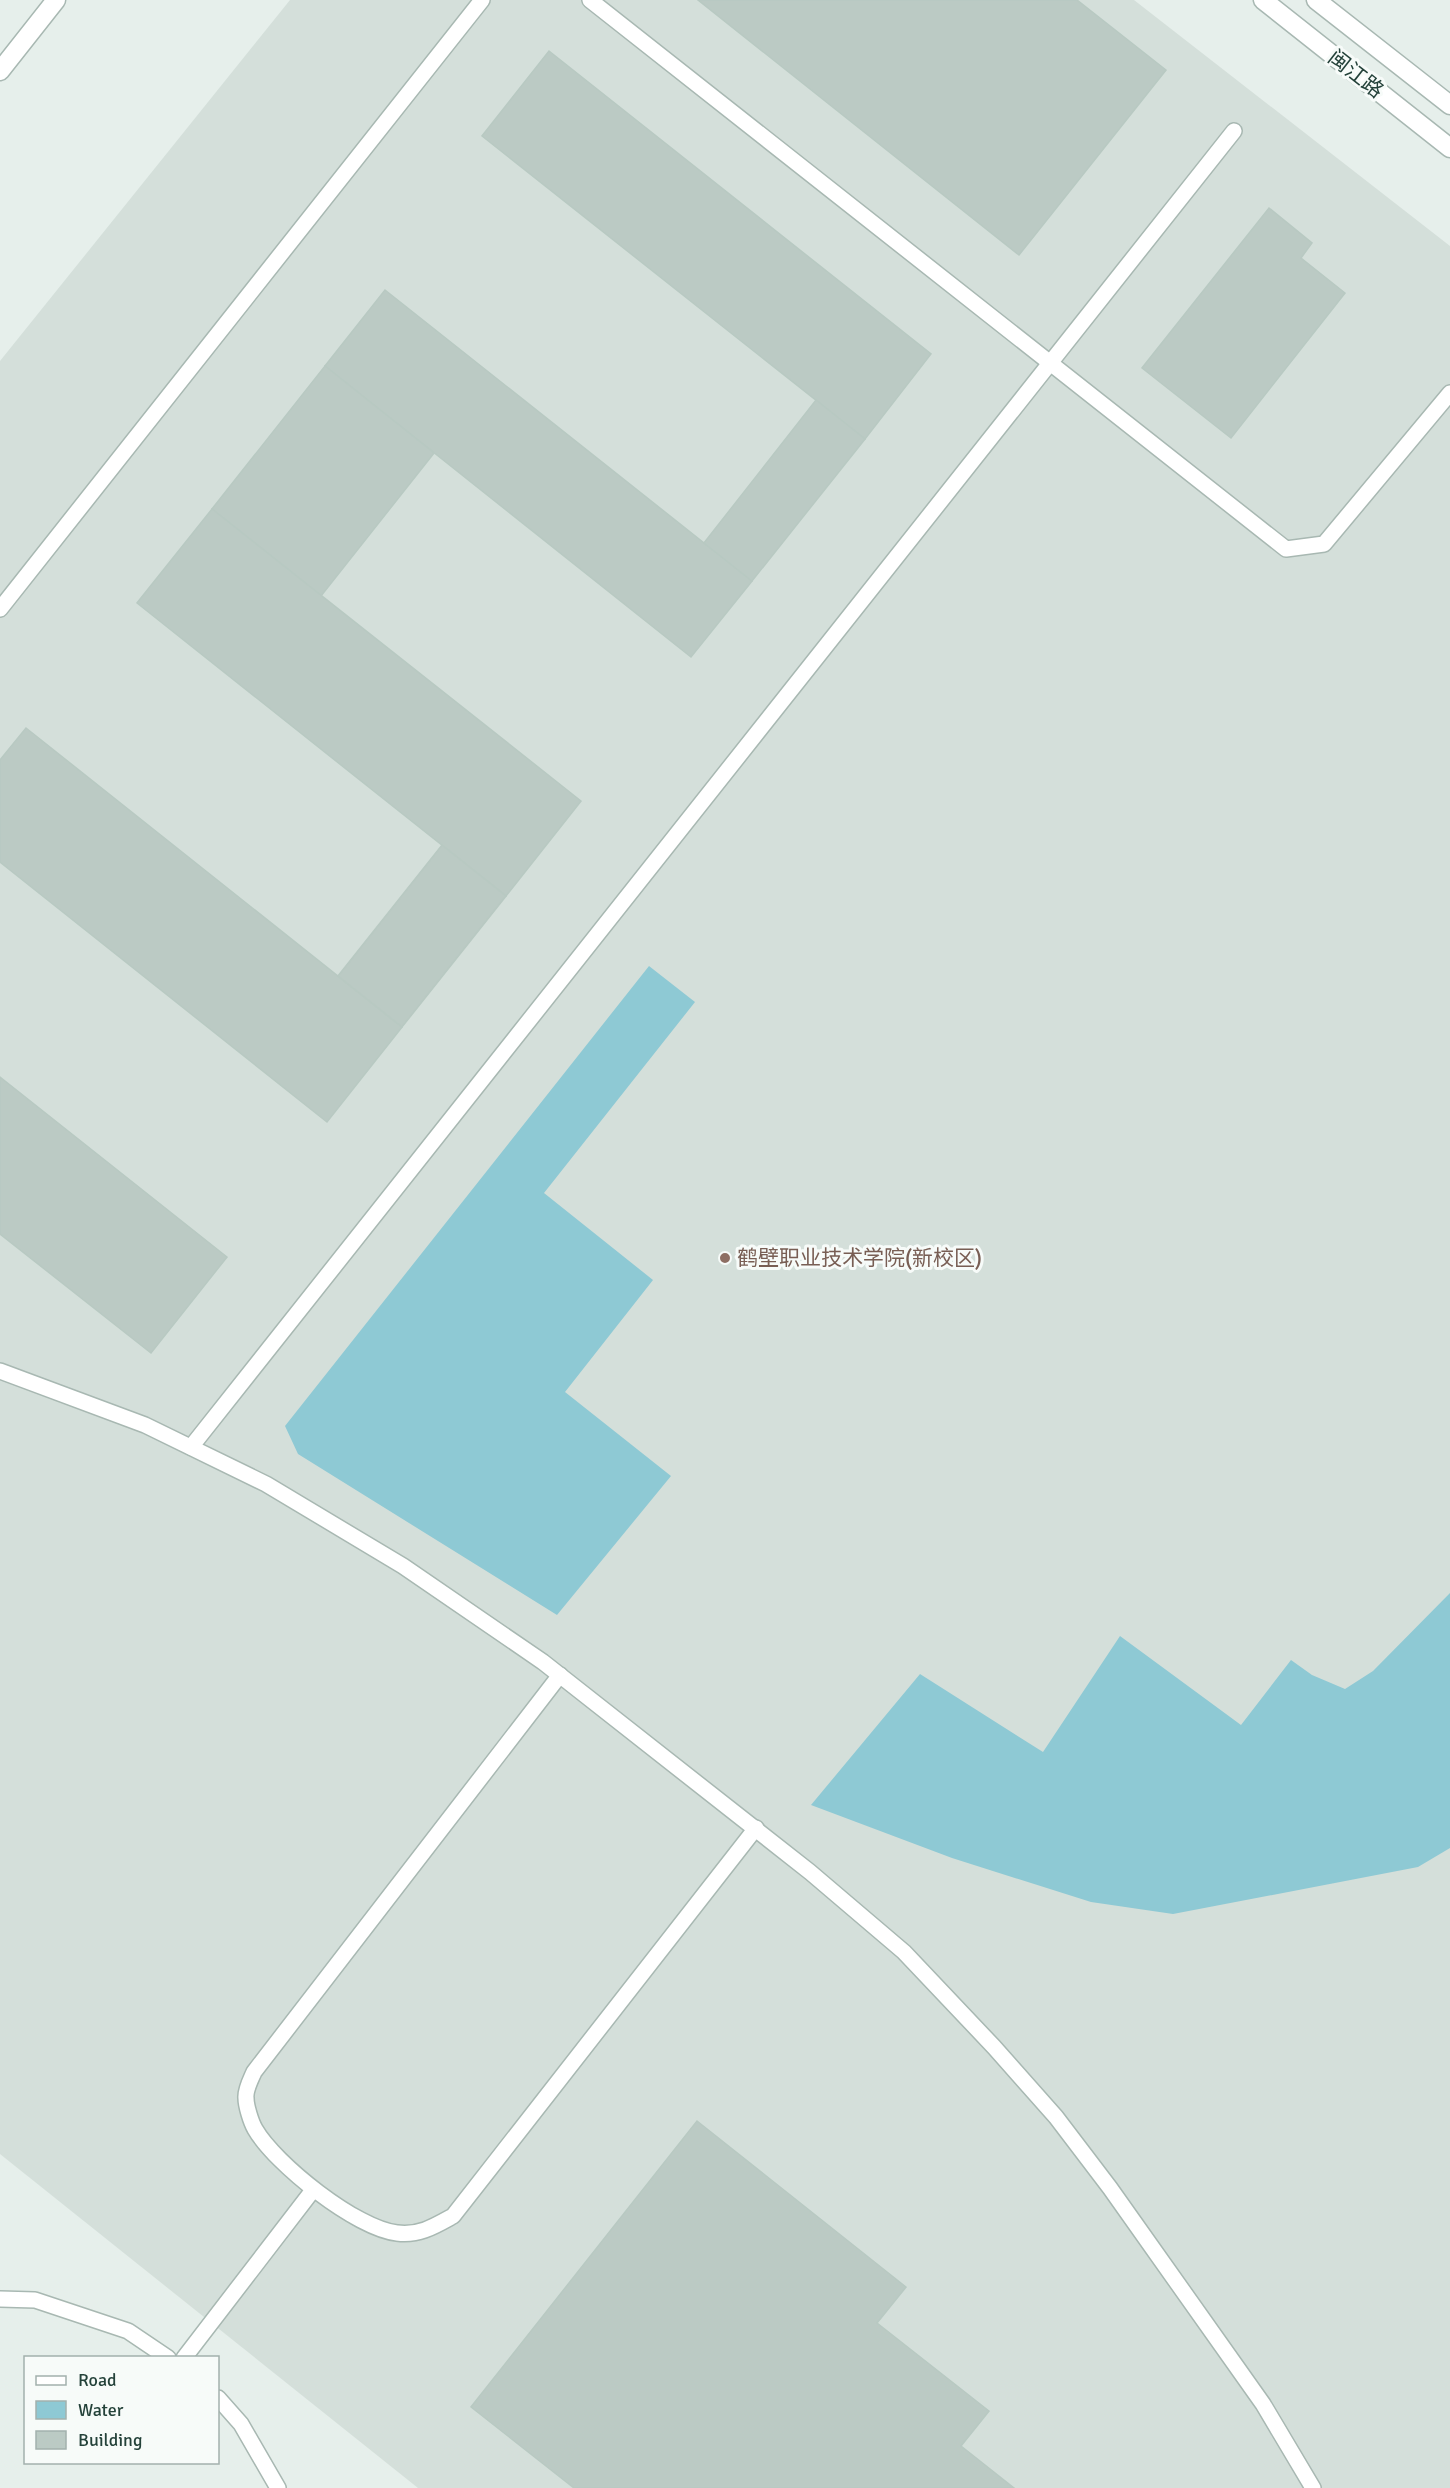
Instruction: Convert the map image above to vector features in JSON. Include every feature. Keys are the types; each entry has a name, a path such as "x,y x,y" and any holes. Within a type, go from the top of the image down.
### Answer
{"street":[{"path":"0,71 56,0"},
{"name":"闽江路","path":"1263,0 1450,148"},
{"name":"闽江路","path":"1316,0 1450,105"}],"lane":[{"path":"0,609 482,0"},
{"path":"590,0 1286,549 1324,544 1450,393"},
{"path":"191,1447 1234,131"},
{"path":"0,1371 145,1425 191,1447 266,1484 403,1566 560,1675 756,1828 904,1952 994,2047 1056,2117 1110,2188 1263,2404 1313,2488"},
{"path":"560,1675 254,2072 245,2096 255,2128 292,2173 313,2190 367,2223 396,2234 425,2232 453,2216 756,1828"},
{"path":"186,2356 313,2190"},
{"path":"0,2299 35,2300 128,2331 165,2356"},
{"path":"219,2399 240,2424 278,2488"}],"shaded area":[{"name":"鹤壁职业技术学院(新校区)","path":"290,0 1134,0 1450,246 1450,2488 418,2488 0,2154 0,361"}],"water":[{"path":"649,966 695,1002 544,1193 653,1280 565,1392 671,1476 557,1615 298,1454 285,1426"},
{"path":"1450,1593 1450,1848 1418,1867 1173,1914 1091,1902 952,1858 811,1805 920,1674 1043,1752 1120,1636 1241,1725 1291,1660 1312,1675 1345,1689 1373,1671"}],"building":[{"path":"698,0 1077,0 1166,70 1019,255"},
{"path":"549,51 931,354 865,439 482,136"},
{"path":"1269,208 1312,243 1301,258 1345,293 1231,438 1142,368"},
{"path":"385,290 752,581 691,657 325,366"},
{"path":"325,366 434,453 321,596 212,509"},
{"path":"816,400 865,439 752,581 704,543"},
{"path":"212,509 581,801 506,896 137,603"},
{"path":"26,728 402,1027 327,1122 0,862 0,760"},
{"path":"442,845 506,896 402,1027 338,976"},
{"path":"0,1077 227,1257 151,1353 0,1234"},
{"path":"697,2121 906,2287 877,2323 989,2411 961,2446 1014,2488 574,2488 471,2407"}],"place":[{"name":"鹤壁职业技术学院(新校区)","path":"725,1258"}]}
